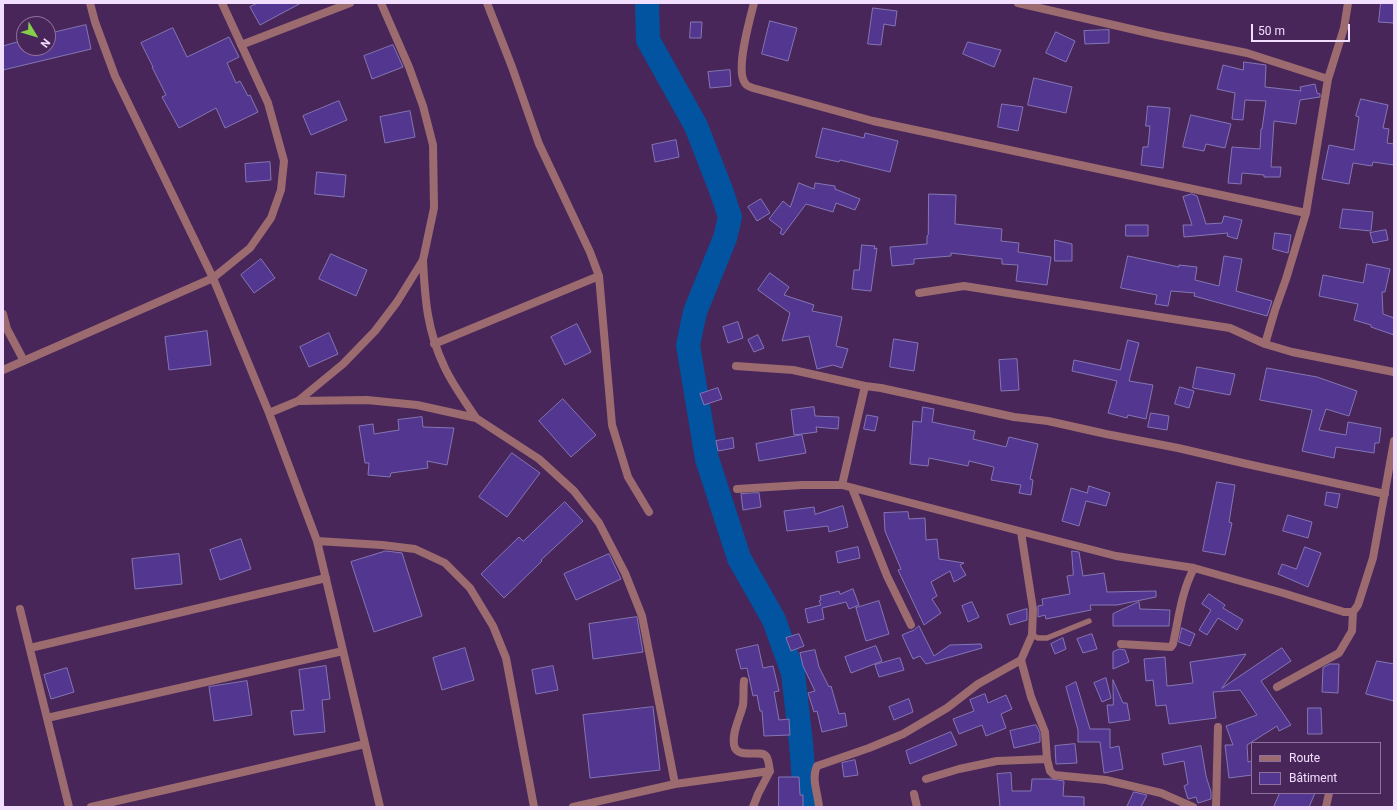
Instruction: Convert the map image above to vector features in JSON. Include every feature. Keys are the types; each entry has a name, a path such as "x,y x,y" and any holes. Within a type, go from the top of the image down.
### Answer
{"street":[{"path":"90,3 95,22 115,76 213,278 269,413 317,542 380,807"},
{"path":"3,370 213,278 250,248 271,218 280,190 284,161 268,103 222,3"},
{"path":"241,45 350,3"},
{"path":"381,3 409,67 423,106 433,145 434,208 422,260 428,323 434,344 444,367 476,418"},
{"path":"487,3 512,67 539,144 590,252 599,276 612,425 628,477 649,512"},
{"path":"754,3 741,62 741,73 745,83 753,88 873,121 1306,213"},
{"path":"1018,3 1156,35 1247,53 1328,78"},
{"path":"1265,344 1306,213 1328,78 1344,28 1348,3"},
{"path":"269,413 298,401 342,364 375,331 397,302 422,260"},
{"path":"434,344 599,276"},
{"path":"919,293 964,286 1230,328 1265,344 1292,352 1394,372"},
{"path":"3,314 7,329 24,361"},
{"path":"736,366 793,370 865,386 882,388 1014,416 1048,421 1178,448 1385,494"},
{"path":"842,485 865,386"},
{"path":"298,401 367,400 410,404 476,418 539,459 574,491 599,523 624,573 642,616 675,784"},
{"path":"1277,687 1338,653 1352,631 1353,612 1358,605 1373,558 1394,441"},
{"path":"737,489 802,485 842,485 1116,556 1194,568 1344,612 1353,612"},
{"path":"852,488 887,576 911,624"},
{"path":"819,807 814,776 816,766 869,748 903,734 947,708 978,684 1021,660 1032,635 1033,609 1021,532"},
{"path":"317,542 382,545 415,549 445,564 470,588 493,626 506,658 534,807"},
{"path":"1121,644 1171,647 1173,644 1180,606 1186,584 1194,568"},
{"path":"30,648 326,578"},
{"path":"20,609 69,807"},
{"path":"47,718 343,651"},
{"path":"1021,660 1031,697 1045,732 1047,759 1050,771 1054,775 1106,780 1161,793 1193,807"},
{"path":"744,680 743,705 736,724 734,745 736,750 741,752 764,754 767,757 770,771 753,807"},
{"path":"1216,807 1218,727"},
{"path":"91,807 365,744"},
{"path":"926,779 959,769 997,761 1047,759"},
{"path":"573,807 675,784 770,771"},
{"path":"914,794 917,807"},
{"path":"1326,807 1329,794"}],"lane":[{"path":"1032,635 1038,638 1047,638 1089,621"}],"building":[{"path":"258,3 301,3 260,25 250,7"},
{"path":"1381,3 1394,3 1394,23 1379,22"},
{"path":"873,8 897,11 895,26 884,24 881,45 868,44"},
{"path":"770,21 797,28 788,61 762,54"},
{"path":"691,22 702,22 701,38 690,38"},
{"path":"86,25 91,49 3,70 3,46 16,42 16,56 56,56 56,32"},
{"path":"173,28 187,57 229,37 239,57 227,63 236,83 240,81 248,96 250,95 258,112 225,128 216,108 179,128 162,97 166,95 141,43"},
{"path":"1109,30 1109,43 1085,44 1084,31"},
{"path":"1056,32 1075,41 1066,62 1046,53"},
{"path":"968,42 1001,50 994,67 963,54"},
{"path":"393,45 403,67 372,79 364,56"},
{"path":"1244,62 1266,65 1265,87 1301,91 1300,87 1315,84 1317,93 1320,94 1320,97 1300,100 1296,124 1274,121 1271,167 1281,167 1280,177 1264,177 1264,175 1242,173 1241,184 1228,183 1232,147 1260,149 1261,129 1266,101 1245,100 1243,120 1232,119 1235,93 1217,89 1223,65 1243,70"},
{"path":"730,70 731,86 710,88 708,72"},
{"path":"1034,78 1072,87 1066,113 1028,105"},
{"path":"1361,99 1388,105 1383,128 1389,129 1387,143 1394,144 1394,165 1373,162 1372,166 1353,163 1349,184 1322,179 1329,145 1354,150 1359,117 1356,116"},
{"path":"339,101 347,120 311,135 303,116"},
{"path":"1002,104 1023,107 1018,131 998,127"},
{"path":"1148,106 1170,108 1163,168 1141,165 1143,147 1148,147 1150,126 1146,126"},
{"path":"410,111 415,137 385,143 380,117"},
{"path":"1191,115 1231,124 1225,148 1206,144 1204,151 1183,147"},
{"path":"823,128 864,138 865,133 898,141 890,172 840,160 839,162 816,157"},
{"path":"676,140 679,157 655,162 652,145"},
{"path":"270,162 271,180 246,182 245,164"},
{"path":"317,172 346,175 344,197 315,194"},
{"path":"799,183 814,189 815,183 835,186 835,189 860,199 855,210 836,203 833,212 806,204 783,235 780,233 782,229 769,219 783,201 790,207"},
{"path":"929,194 956,195 955,224 1002,229 1001,241 1019,243 1018,252 1051,257 1047,285 1016,281 1018,265 1002,264 1002,259 951,253 951,256 914,259 914,264 892,266 890,247 927,244"},
{"path":"1192,194 1197,196 1206,224 1222,223 1224,216 1242,220 1237,239 1227,236 1228,233 1184,237 1183,225 1192,225 1183,197"},
{"path":"761,199 770,213 757,221 748,207"},
{"path":"1343,209 1373,212 1371,231 1340,228"},
{"path":"1126,225 1148,225 1148,236 1126,236"},
{"path":"1386,230 1388,240 1373,243 1370,233"},
{"path":"1275,233 1291,235 1288,253 1273,249"},
{"path":"1055,240 1072,244 1072,261 1055,261"},
{"path":"862,245 875,246 874,249 877,248 871,291 852,289 854,270 859,270"},
{"path":"331,254 367,270 356,296 319,279"},
{"path":"1128,256 1179,267 1179,265 1197,267 1195,280 1219,286 1224,256 1242,259 1236,291 1272,301 1267,316 1194,296 1195,293 1171,291 1168,306 1155,304 1157,295 1121,288"},
{"path":"261,259 275,278 254,293 241,275"},
{"path":"1367,264 1390,269 1385,292 1382,292 1383,314 1394,318 1394,335 1371,327 1371,325 1354,320 1358,304 1319,296 1323,275 1363,283"},
{"path":"770,273 789,287 784,295 814,305 812,311 842,317 836,346 848,349 842,368 833,365 817,369 809,336 782,341 790,313 758,290"},
{"path":"738,322 743,338 728,343 723,327"},
{"path":"577,324 591,352 565,365 551,337"},
{"path":"207,331 211,365 169,370 165,337"},
{"path":"329,333 338,354 309,367 300,347"},
{"path":"758,335 764,348 754,352 748,340"},
{"path":"894,339 918,343 914,371 890,367"},
{"path":"1128,340 1139,343 1129,381 1153,385 1146,419 1128,415 1127,418 1108,413 1117,381 1072,371 1074,360 1120,370"},
{"path":"1017,359 1019,390 1001,391 999,360"},
{"path":"1197,367 1235,374 1230,395 1193,388"},
{"path":"1267,368 1317,377 1357,391 1349,416 1326,409 1319,430 1346,435 1348,422 1381,428 1379,443 1375,443 1374,453 1336,447 1334,458 1302,451 1312,410 1260,400"},
{"path":"1180,387 1194,391 1189,408 1175,404"},
{"path":"718,388 722,399 704,405 700,394"},
{"path":"563,399 596,435 571,457 539,421"},
{"path":"814,407 815,416 839,417 838,429 816,427 817,432 794,435 791,410"},
{"path":"923,407 934,409 932,422 975,431 973,439 1006,447 1009,437 1038,444 1030,479 1033,480 1031,495 1019,493 1021,485 991,480 994,467 969,461 968,466 929,458 928,466 910,464 913,421 921,422"},
{"path":"1151,413 1169,416 1167,430 1148,427"},
{"path":"867,415 878,417 875,431 864,429"},
{"path":"422,417 423,427 454,428 447,465 427,461 428,468 391,473 390,477 368,475 369,463 365,463 359,426 373,424 374,434 399,430 398,420"},
{"path":"802,435 806,453 759,461 756,444"},
{"path":"733,438 734,448 718,451 716,441"},
{"path":"512,453 540,473 507,517 479,497"},
{"path":"1217,482 1235,485 1229,522 1232,523 1225,555 1203,551"},
{"path":"1089,486 1110,493 1106,506 1086,501 1079,526 1062,521 1071,488 1087,493"},
{"path":"1327,492 1340,494 1337,508 1325,505"},
{"path":"759,493 761,507 743,510 741,494"},
{"path":"565,502 583,521 541,560 542,561 504,598 481,574 519,537 523,541"},
{"path":"843,506 848,527 829,532 828,526 787,531 784,511 814,507 815,514"},
{"path":"908,512 909,519 925,518 926,540 937,539 939,559 964,563 960,565 966,575 954,582 950,571 931,582 937,596 932,599 941,613 924,625 898,570 901,569 885,531 884,513"},
{"path":"1288,515 1312,522 1308,538 1283,531"},
{"path":"241,539 251,569 220,580 210,550"},
{"path":"858,547 860,558 838,563 836,552"},
{"path":"1305,547 1321,553 1308,587 1278,574 1282,564 1296,569"},
{"path":"386,551 402,553 422,616 374,632 351,562"},
{"path":"1072,551 1079,552 1083,576 1104,573 1107,592 1156,591 1156,597 1117,605 1090,605 1091,610 1046,619 1045,615 1038,617 1038,606 1043,605 1042,599 1070,594 1067,576 1073,575"},
{"path":"179,554 182,584 135,589 132,559"},
{"path":"609,554 621,579 576,600 564,574"},
{"path":"853,589 859,605 849,609 846,602 822,608 824,619 808,623 805,609 821,605 819,601 821,600 820,596 839,591 840,594"},
{"path":"1209,594 1225,605 1223,608 1243,620 1237,630 1218,618 1207,635 1199,630 1211,610 1202,604"},
{"path":"879,601 889,634 866,641 856,608"},
{"path":"972,602 979,617 968,622 962,606"},
{"path":"1139,602 1140,609 1170,610 1169,626 1113,626 1113,614"},
{"path":"1027,609 1027,620 1010,625 1007,615"},
{"path":"637,617 643,652 593,659 589,624"},
{"path":"919,626 934,656 950,645 981,644 982,648 926,664 920,656 913,659 902,635"},
{"path":"1182,628 1195,634 1190,646 1179,642"},
{"path":"799,634 804,646 791,651 786,638"},
{"path":"1092,634 1097,649 1083,653 1077,639"},
{"path":"1063,638 1066,649 1055,654 1051,644"},
{"path":"758,645 763,668 773,666 779,691 774,692 779,720 789,719 790,735 764,736 762,711 760,711 757,695 753,696 747,668 741,669 736,650"},
{"path":"876,646 882,661 851,673 845,657"},
{"path":"465,648 474,680 442,690 433,658"},
{"path":"1282,648 1291,661 1261,681 1291,725 1279,731 1277,726 1247,745 1248,762 1251,761 1251,775 1229,778 1225,745 1233,745 1226,726 1257,715 1240,690 1213,692 1216,718 1169,724 1166,705 1156,706 1153,680 1146,681 1144,659 1165,657 1167,686 1193,683 1190,662 1246,654 1222,688"},
{"path":"1120,649 1125,650 1129,662 1113,669 1113,652"},
{"path":"815,650 819,667 829,687 831,686 839,714 845,713 847,726 822,732 817,711 814,712 808,693 815,691 803,666 800,653"},
{"path":"900,658 904,670 879,677 875,665"},
{"path":"1377,661 1394,664 1394,701 1366,694"},
{"path":"1330,664 1339,664 1338,693 1322,692 1323,668"},
{"path":"326,666 330,699 322,700 325,732 294,735 291,711 304,710 299,670"},
{"path":"553,666 558,690 536,694 532,670"},
{"path":"67,668 74,692 51,699 44,675"},
{"path":"1106,678 1111,698 1102,702 1094,683"},
{"path":"1113,680 1123,703 1127,703 1130,720 1109,723 1107,705 1113,705"},
{"path":"247,681 252,715 214,721 209,687"},
{"path":"1076,682 1090,729 1110,729 1110,748 1119,746 1123,769 1104,773 1100,742 1078,742 1078,730 1066,687"},
{"path":"985,694 988,703 1006,695 1012,709 1001,714 1006,728 986,736 982,725 959,734 953,719 974,711 970,700"},
{"path":"909,699 913,712 894,720 889,707"},
{"path":"653,707 660,770 590,778 583,715"},
{"path":"1308,708 1321,708 1322,734 1308,734"},
{"path":"1036,725 1040,733 1040,742 1014,748 1010,731"},
{"path":"951,732 957,745 910,764 906,751"},
{"path":"1075,744 1077,763 1056,764 1055,746"},
{"path":"1201,746 1206,776 1211,792 1211,799 1198,803 1196,797 1188,799 1184,786 1188,784 1184,761 1164,765 1162,754"},
{"path":"855,760 858,775 844,777 842,763"},
{"path":"1011,773 1012,791 1031,791 1032,779 1064,781 1063,796 1084,797 1084,807 1000,807 997,774"},
{"path":"779,777 799,777 800,795 803,795 803,807 779,807"},
{"path":"1134,792 1147,795 1141,807 1127,807"},
{"path":"1280,794 1315,794 1309,807 1274,807"}],"waterway":[{"path":"647,3 648,40 696,126 730,217 725,238 695,312 688,345 707,459 739,558 774,620 793,673 801,743 806,807"}]}
